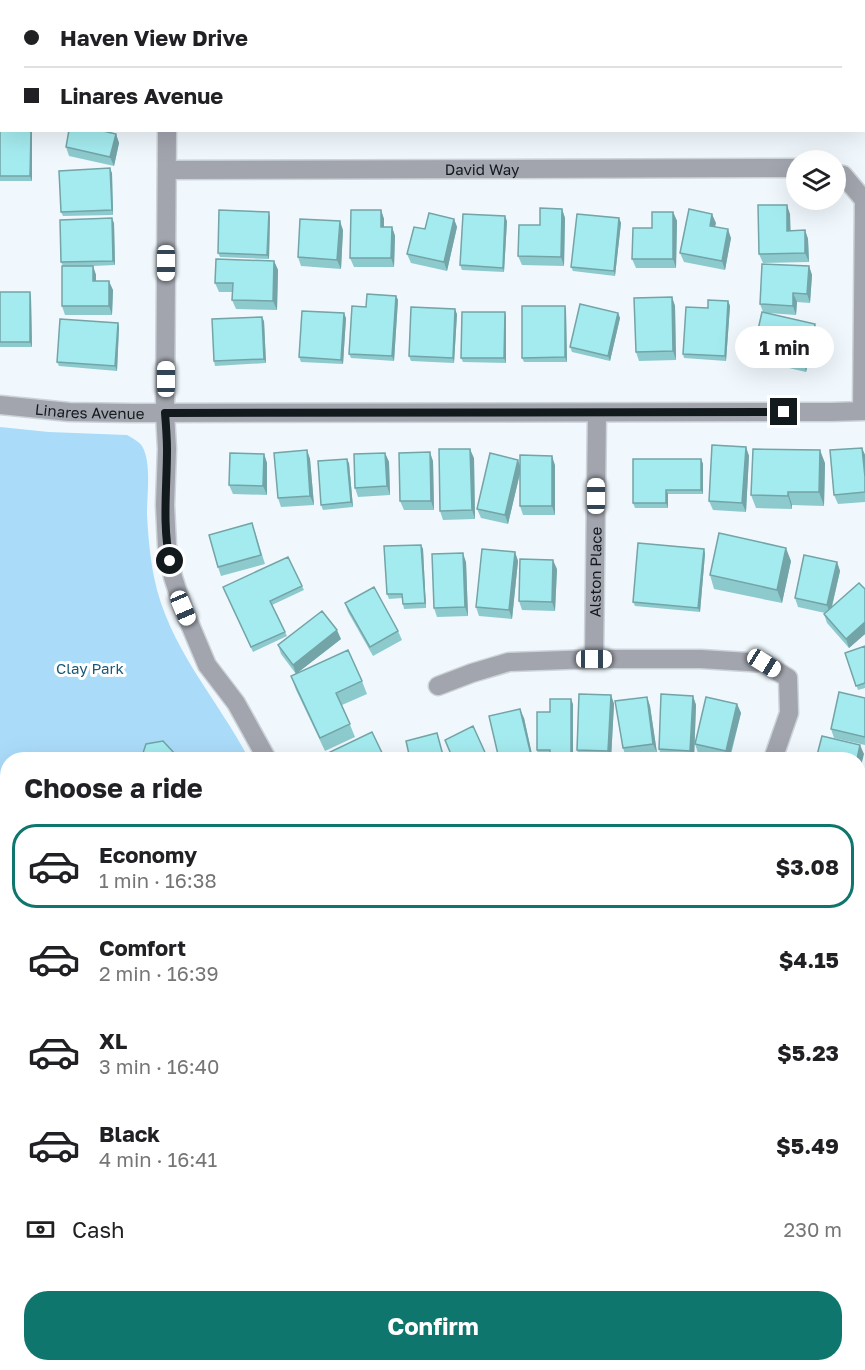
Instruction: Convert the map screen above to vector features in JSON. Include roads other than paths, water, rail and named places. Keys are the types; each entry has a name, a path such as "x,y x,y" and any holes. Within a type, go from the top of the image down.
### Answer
{"street":[{"path":"167,132 165,413 167,546 173,577 183,608 207,665 236,703 263,752"},
{"name":"David Way","path":"167,170 786,168"},
{"path":"846,179 864,200 864,411"},
{"name":"Linares Avenue","path":"0,405 69,412 165,413 864,411"},
{"name":"Alston Place","path":"594,659 597,413"},
{"path":"438,686 509,662 701,659 764,663 788,678 789,713 775,752"}],"park label":[{"name":"Clay Park","path":"90,668"}]}
